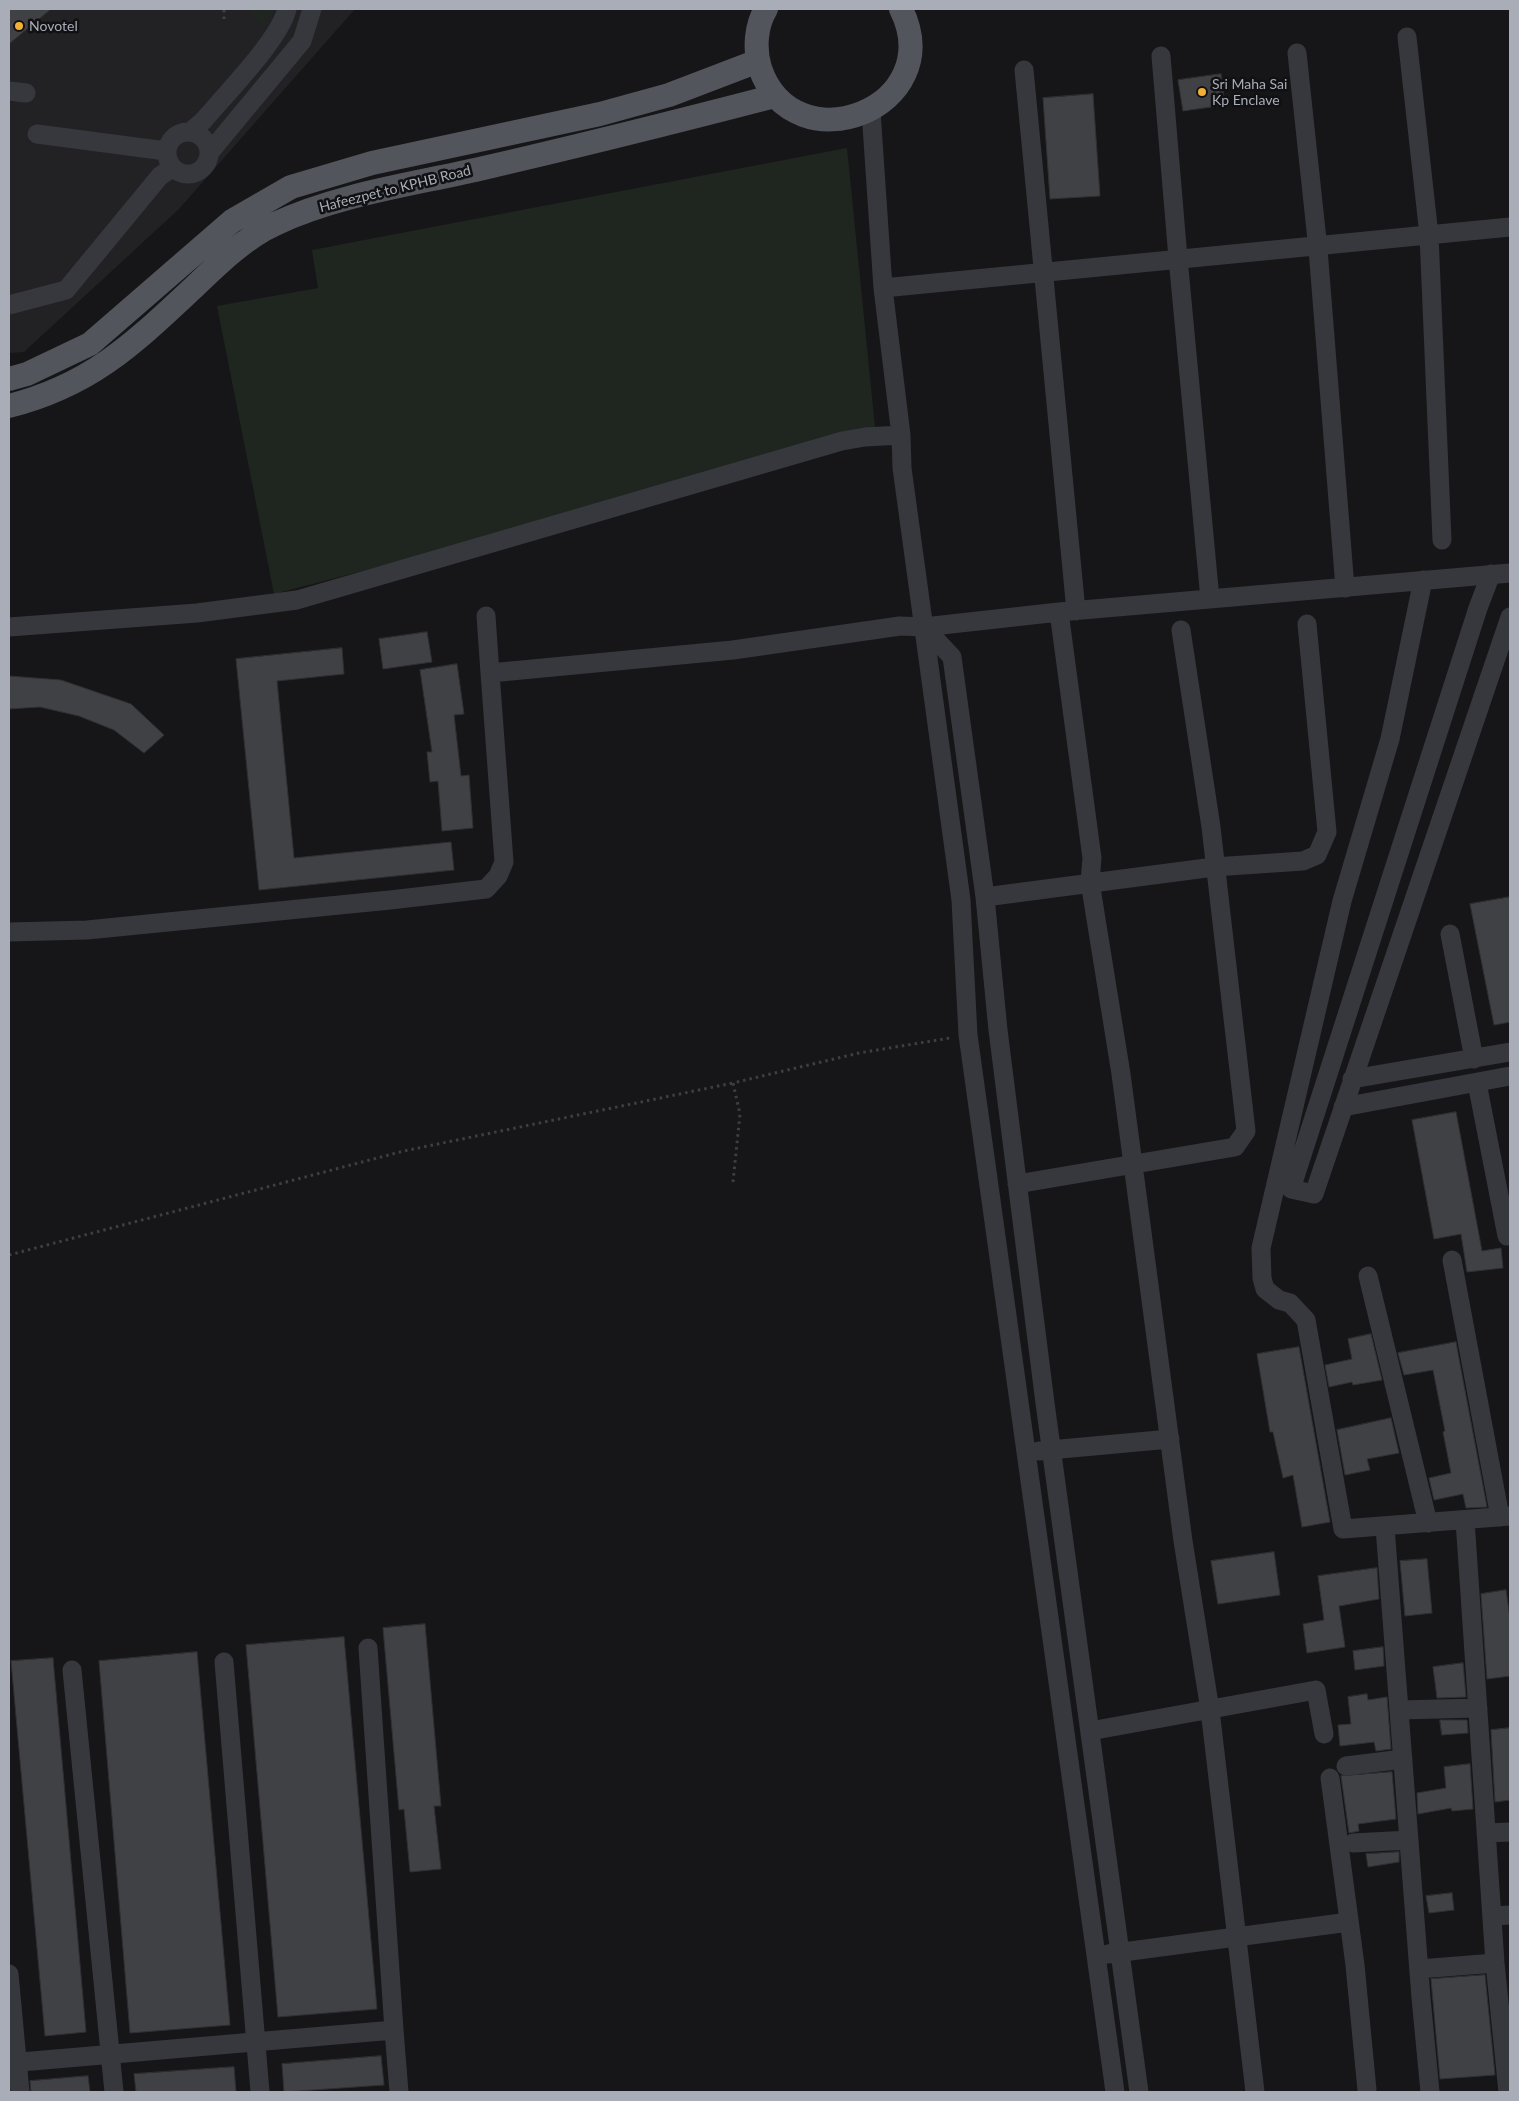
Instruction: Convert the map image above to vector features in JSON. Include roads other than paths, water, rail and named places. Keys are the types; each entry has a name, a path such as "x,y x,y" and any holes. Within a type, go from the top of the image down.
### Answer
{"main road":[{"path":"763,11 757,37 758,61 763,77 775,96 798,111 820,118 852,117 871,111 892,92 901,80 908,60 910,38 909,12"},
{"path":"9,379 34,371 90,344 232,221 292,187 372,163 600,114 670,96 758,61"},
{"name":"Hafeezpet to KPHB Road","path":"9,406 36,399 73,384 108,363 142,336 234,252 273,225 298,214 334,202 556,151 775,96"}],"street":[{"path":"190,132 203,121 272,38 285,20 288,9"},
{"path":"210,152 202,136 190,132 177,134 166,151 172,168 185,174 200,171 205,166 210,152 302,41 312,9"},
{"path":"1407,37 1430,235 1442,540"},
{"path":"1297,53 1317,244 1345,588"},
{"path":"1161,56 1210,599"},
{"path":"1024,70 1044,271 1067,611 1092,858 1090,882 1134,1163 1182,1541 1210,1710 1255,2092"},
{"path":"871,111 883,288 901,435 902,468 961,900 968,1035 1114,2092"},
{"path":"37,134 166,151"},
{"path":"9,305 66,290 160,176 172,168"},
{"path":"883,288 1317,244 1510,227"},
{"path":"9,627 198,612 297,600 842,441 865,437 901,435"},
{"path":"490,673 732,650 900,626 924,626 1067,611 1510,573"},
{"path":"1491,574 1291,1189 1314,1194 1510,617"},
{"path":"1423,580 1390,739 1342,901 1261,1248 1262,1278 1265,1289 1272,1296 1290,1303 1306,1320 1343,1529 1505,1516 1452,1260"},
{"path":"9,932 87,930 486,889 498,876 504,862 486,616"},
{"path":"985,897 1214,867 1304,861 1317,855 1328,832 1307,624"},
{"path":"924,626 952,657 985,897 1017,1184 1139,2092"},
{"path":"1017,1184 1235,1146 1246,1131 1214,867 1211,827 1181,630"},
{"path":"1450,934 1474,1059"},
{"path":"1352,1078 1510,1052"},
{"path":"1342,1107 1510,1076"},
{"path":"1477,1082 1507,1236"},
{"path":"982,1135 1011,1131"},
{"path":"1368,1276 1428,1523"},
{"path":"1026,1452 1170,1439"},
{"path":"1465,1520 1486,1833 1501,1916 1495,1963 1508,2092"},
{"path":"1385,1527 1430,2092"},
{"path":"368,1648 399,2092"},
{"path":"224,1662 260,2092"},
{"path":"72,1670 114,2092"},
{"path":"1090,1731 1316,1690 1324,1734"},
{"path":"1399,1710 1478,1708"},
{"path":"1346,1766 1403,1759"},
{"path":"1330,1778 1349,1922 1367,2090"},
{"path":"1486,1833 1510,1832"},
{"path":"1353,1843 1410,1840"},
{"path":"1095,1955 1349,1922"},
{"path":"1419,1969 1495,1963"},
{"path":"9,1974 13,2063 20,2092"},
{"path":"13,2063 394,2030"}],"place":[{"name":"Novotel","path":"19,26"},
{"name":"Sri Maha Sai Kp Enclave","path":"1202,92"}]}
